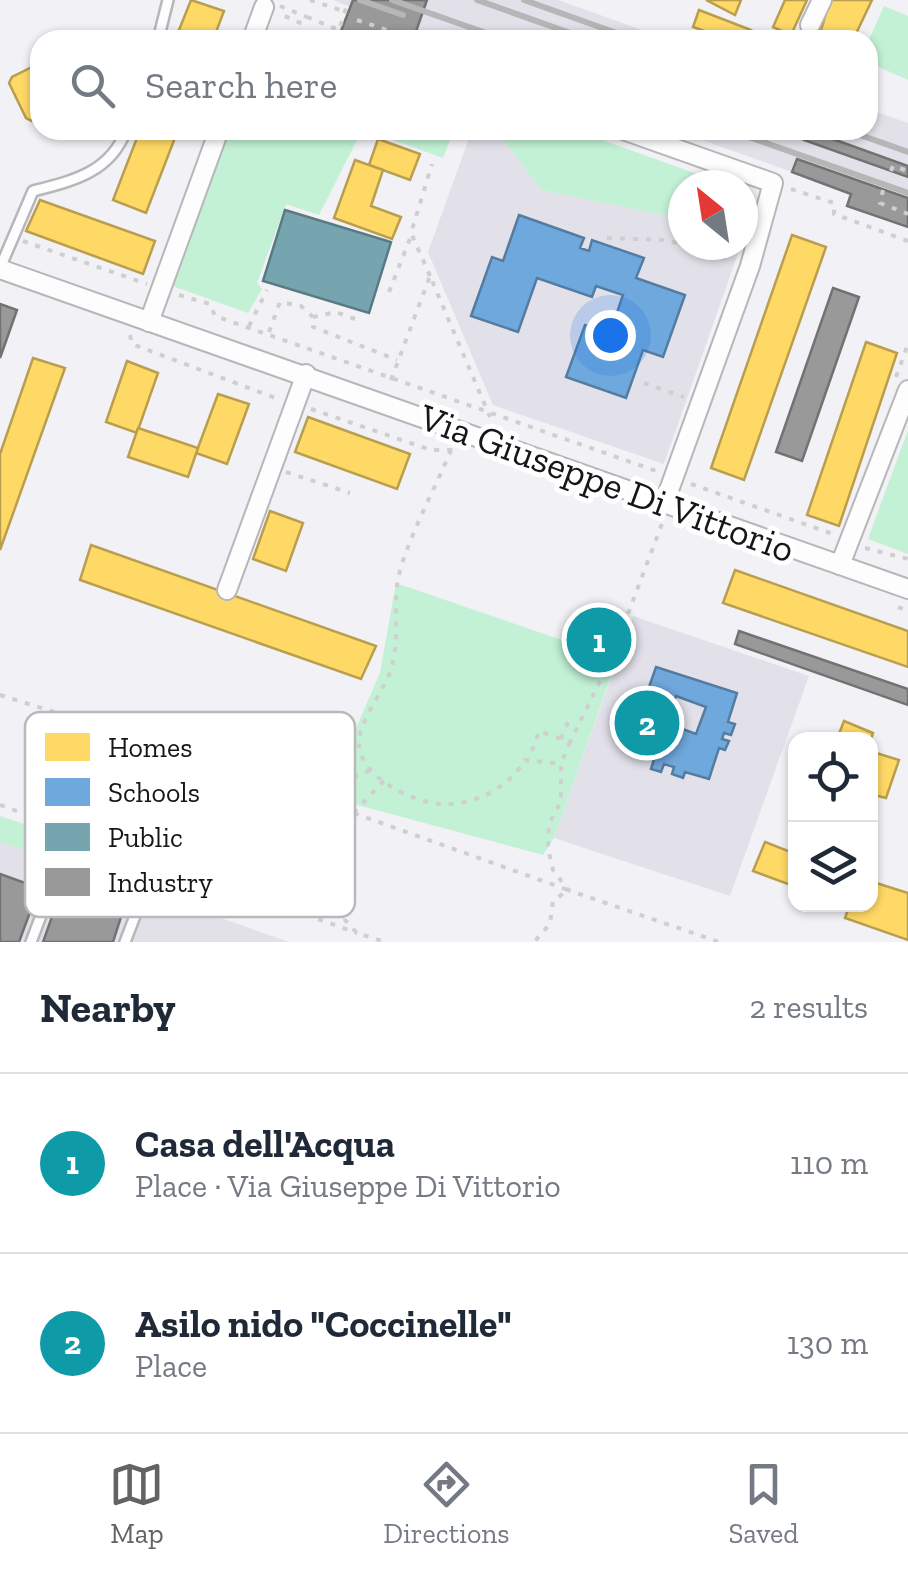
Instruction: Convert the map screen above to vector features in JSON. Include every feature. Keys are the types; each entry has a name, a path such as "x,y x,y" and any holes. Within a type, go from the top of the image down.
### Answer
{"street":[{"path":"810,24 822,0"},
{"path":"257,30 270,3"},
{"path":"150,322 215,140"},
{"path":"651,140 774,183 750,266 664,504"},
{"name":"Via Giuseppe Di Vittorio","path":"0,268 664,504 844,557 908,589"},
{"path":"227,590 306,374"},
{"path":"844,557 908,390"}],"lane":[{"path":"160,30 168,0"},
{"path":"0,268 33,192 77,180 118,153 123,140"},
{"path":"31,942 40,917"},
{"path":"125,942 135,917"}],"path":[{"path":"270,3 339,30 346,12 310,0"},
{"path":"270,3 303,24 307,17"},
{"path":"357,20 387,30"},
{"path":"389,292 412,234 432,164"},
{"path":"892,171 893,166 908,172"},
{"path":"774,183 834,203 834,214 908,241"},
{"path":"883,190 880,203 908,214"},
{"path":"412,234 490,416"},
{"path":"12,237 210,304 215,316 390,380 839,536 844,557 865,548 908,559"},
{"path":"607,238 666,240 750,266"},
{"path":"390,380 430,276"},
{"path":"249,328 267,290"},
{"path":"268,334 280,302 300,306 313,318 313,327 400,357 409,354"},
{"path":"313,318 336,312 356,319"},
{"path":"130,334 132,344 296,406 431,450 451,449 398,583 398,648 388,678 360,730 359,749 371,770 384,781 430,803 465,804 495,790 516,774 525,760 561,764"},
{"path":"448,349 459,344"},
{"path":"644,382 698,403"},
{"path":"272,469 350,494"},
{"path":"568,890 553,870 548,848 549,824 561,801 561,764 611,659 662,521 676,526"},
{"path":"893,605 908,610"},
{"path":"0,695 52,712"},
{"path":"561,738 568,722"},
{"path":"532,751 539,732 570,742"},
{"path":"355,776 371,770"},
{"path":"355,812 384,781"},
{"path":"0,805 25,814"},
{"path":"355,815 719,942"},
{"path":"534,942 550,924 554,900 568,890"},
{"path":"320,917 385,942"},
{"path":"345,917 358,932"}],"shaded area":[{"path":"333,0 558,0 642,30 341,30 350,7"},
{"path":"878,112 908,123 908,227 847,206 851,193 702,140 878,140"},
{"path":"468,140 503,140 542,190 668,216 668,260 736,260 664,464 493,405 428,252"},
{"path":"633,616 809,676 730,896 554,838"},
{"path":"0,842 25,850 25,917 218,917 289,942 0,942"}],"green space":[{"path":"884,6 908,16 908,80 878,66 878,30 873,30"},
{"path":"224,140 357,140 319,215 286,204 257,283 262,289 248,313 170,285"},
{"path":"393,140 450,140 443,158"},
{"path":"503,140 602,140 686,170 668,170 668,216 542,190"},
{"path":"908,430 908,554 868,539"},
{"path":"396,583 617,659 554,838 543,855 355,804 355,730 380,673"},
{"path":"0,816 25,824 25,850 0,842"}],"building: Homes":[{"path":"191,0 224,11 217,30 179,30"},
{"path":"706,0 741,0 735,15"},
{"path":"785,0 807,0 793,30 773,27"},
{"path":"830,0 872,0 858,30 821,30"},
{"path":"699,10 751,30 702,30 693,27"},
{"path":"30,68 30,120 9,83 12,77"},
{"path":"136,140 174,140 146,213 113,200"},
{"path":"378,140 420,154 410,180 369,165"},
{"path":"355,160 383,170 371,206 401,217 392,239 334,218"},
{"path":"40,200 155,241 143,274 26,231"},
{"path":"792,235 826,247 744,480 711,468"},
{"path":"866,342 897,353 839,526 807,515"},
{"path":"33,358 65,368 0,550 0,454"},
{"path":"127,361 158,373 137,433 106,422"},
{"path":"218,394 249,404 227,464 196,453"},
{"path":"308,417 410,454 397,489 295,452"},
{"path":"138,428 198,448 188,477 128,457"},
{"path":"270,511 303,523 286,571 253,559"},
{"path":"91,545 376,646 361,679 80,580"},
{"path":"735,570 908,631 908,667 723,603"},
{"path":"592,629 611,635 607,652 587,646"},
{"path":"844,721 871,732 840,732"},
{"path":"878,753 899,760 886,798 878,796"},
{"path":"765,842 788,851 788,884 753,871"},
{"path":"878,884 908,893 908,940 845,918 847,912 878,912"}],"building: Schools":[{"path":"519,215 584,238 580,248 589,251 592,240 644,258 636,278 685,295 663,357 643,350 626,398 566,377 585,325 610,333 623,295 596,286 592,297 537,278 518,332 471,316 492,257 503,261"},
{"path":"656,667 737,693 728,722 735,724 731,735 724,733 722,739 729,741 725,750 719,748 709,779 685,772 683,778 672,774 674,767 664,764 661,772 651,769 654,759 628,751 635,728 627,725 630,715 639,718 645,699 639,697 642,688 648,690","holes":["676,696 706,707 696,734 666,723"]}],"building: Public":[{"path":"285,210 391,242 369,313 263,281"}],"building: Industry":[{"path":"353,0 427,0 416,30 341,30"},
{"path":"804,140 836,140 908,166 908,177"},
{"path":"797,159 908,198 908,227 847,206 851,194 792,172"},
{"path":"833,288 859,297 802,461 776,452"},
{"path":"0,304 17,310 0,358"},
{"path":"739,631 908,689 908,705 735,644"},
{"path":"0,874 25,883 25,917 28,917 19,942 0,942"},
{"path":"52,917 121,917 113,942 43,942"}],"railway":[{"path":"360,0 403,15"},
{"path":"392,0 478,30"},
{"path":"477,0 562,30"},
{"path":"524,0 608,30"},
{"path":"757,140 908,193"},
{"path":"874,140 908,152"}],"place":[{"name":"Casa dell'Acqua","path":"599,640"},
{"name":"Asilo nido \"Coccinelle\"","path":"647,723"}]}
